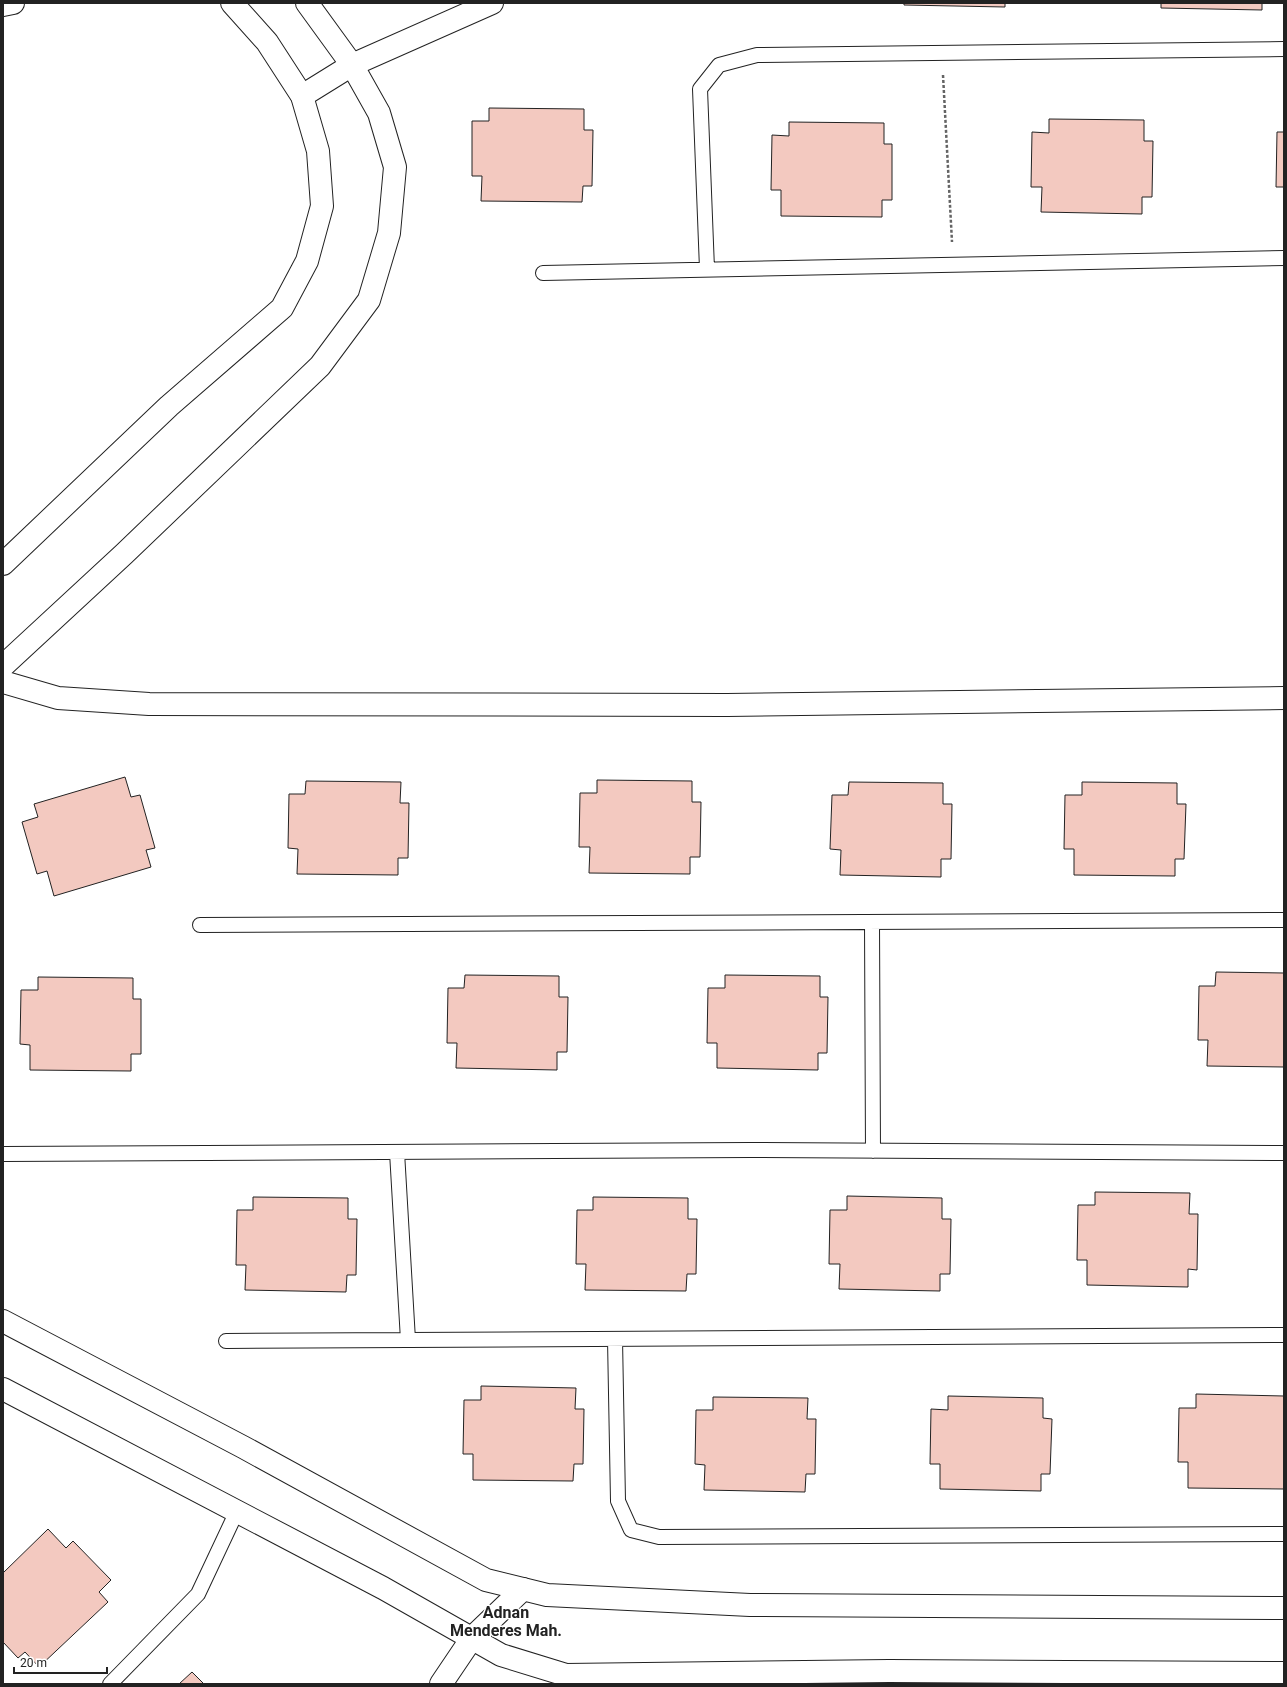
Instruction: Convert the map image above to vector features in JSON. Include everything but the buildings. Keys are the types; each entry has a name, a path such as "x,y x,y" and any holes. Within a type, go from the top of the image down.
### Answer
{"street":[{"path":"3,5 13,3"},
{"path":"3,564 169,406 282,308 306,261 322,206 318,151 302,96 267,42 232,3"},
{"path":"3,666 124,554 320,366 369,300 389,233 395,167 379,113 352,65 307,3"},
{"path":"302,96 352,65 492,3"},
{"path":"3,682 58,698 149,704 727,705 1284,698"},
{"path":"3,1321 243,1447 486,1580 547,1595 750,1605 1284,1608"},
{"path":"3,1389 383,1588 501,1654 566,1675 889,1671 1118,1678 1284,1673"},
{"path":"441,1684 472,1638 523,1589"}],"lane":[{"path":"707,269 700,89 719,65 757,55 1284,49"},
{"path":"543,272 1284,258"},
{"path":"200,925 1284,920"},
{"path":"872,922 873,1151"},
{"path":"3,1154 873,1151 1284,1153"},
{"path":"397,1152 408,1340"},
{"path":"226,1341 1284,1336"},
{"path":"615,1339 618,1501 631,1530 659,1537 1284,1534"},
{"path":"110,1684 198,1594 237,1511"}],"path":[{"path":"942,53 953,264"}],"district":[{"name":"Adnan Menderes Mah.","path":"506,1621"}]}
